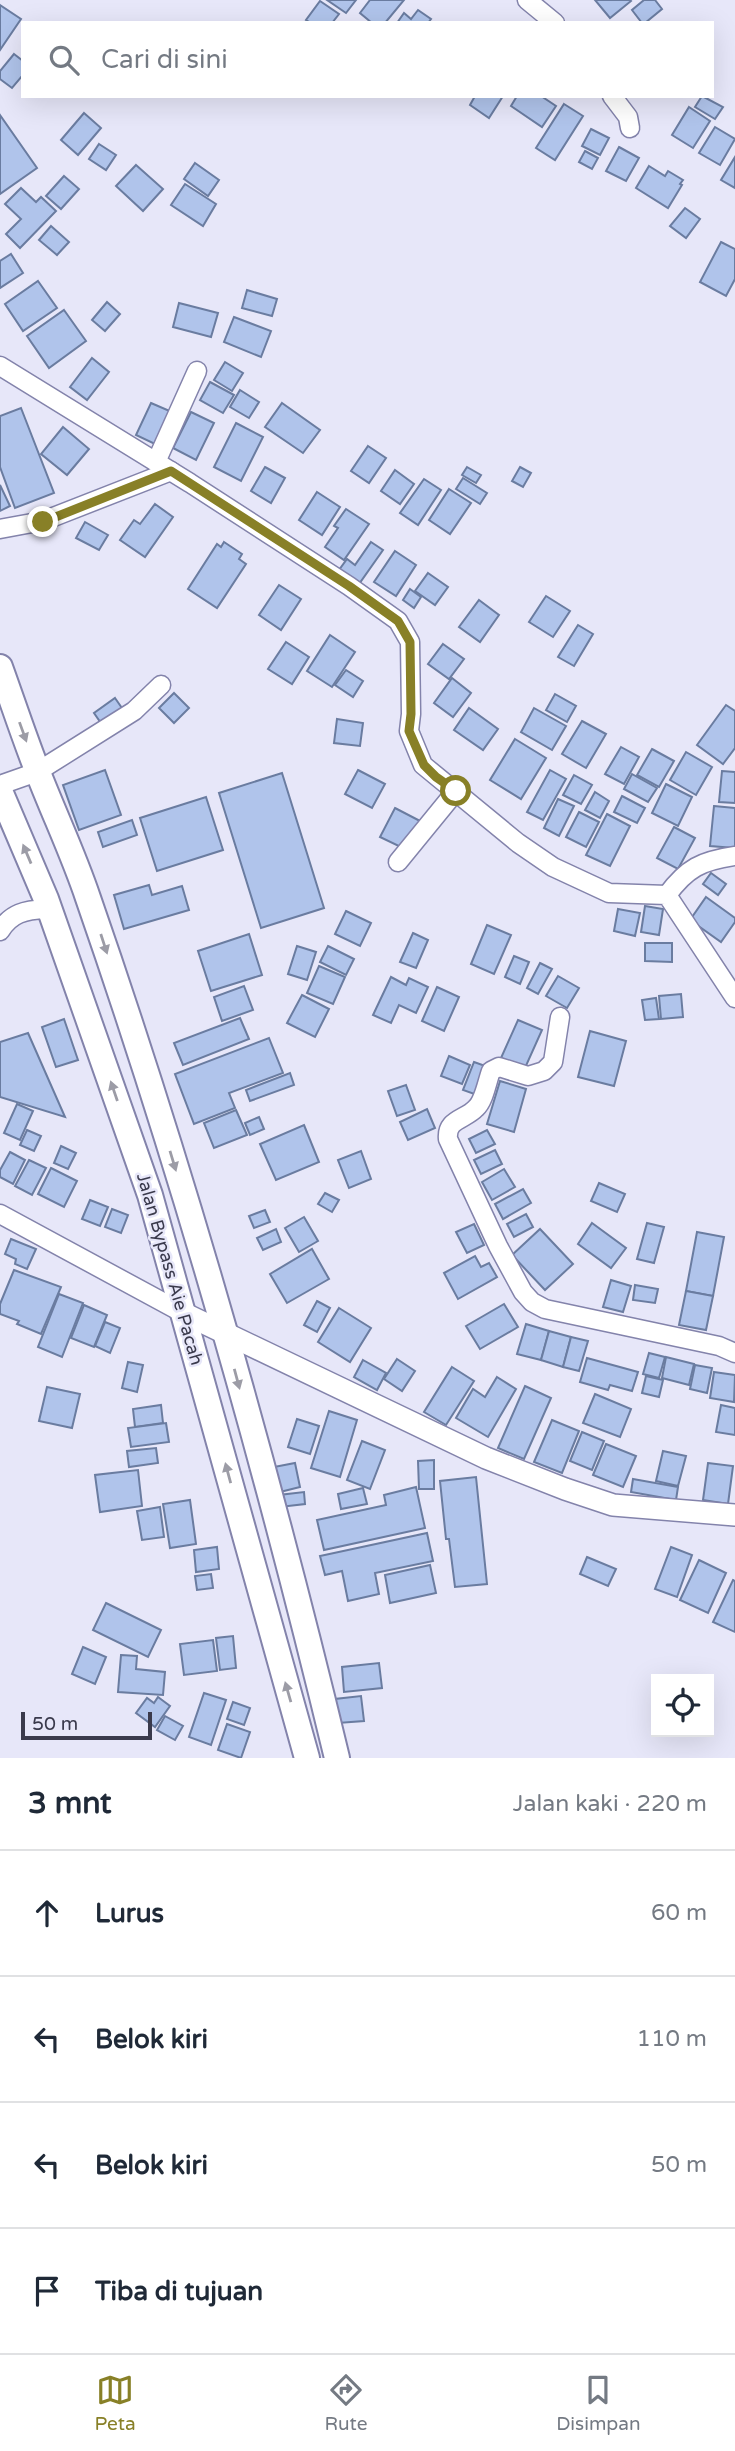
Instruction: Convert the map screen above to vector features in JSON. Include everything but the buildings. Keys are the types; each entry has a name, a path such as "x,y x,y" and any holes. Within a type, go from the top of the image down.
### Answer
{"highway":[{"path":"0,667 37,772 87,895 154,1096 225,1334 306,1632 337,1758"},
{"name":"Jalan Bypass Aie Pacah","path":"0,791 46,899 150,1195 307,1758"}],"main road":[{"path":"183,1313 486,1458 565,1489 613,1505 735,1514"}],"street":[{"path":"527,0 553,21"},
{"path":"614,98 628,117 629,128"},
{"path":"0,366 164,466 349,586 398,621 410,642 409,731 424,765 518,843 553,867 609,893 667,895"},
{"path":"0,529 43,522 164,466 197,371"},
{"path":"0,785 37,772 134,711 161,685"},
{"path":"398,862 456,791"},
{"path":"667,895 683,875 713,859 735,856"},
{"path":"667,895 735,998"},
{"path":"0,931 8,918 26,910 46,909 46,899"},
{"path":"560,1017 553,1062 544,1071 528,1076 499,1067 491,1071 478,1108 450,1124 447,1133 498,1245 523,1292 545,1309 719,1346 735,1353"},
{"path":"0,1214 183,1313"}],"route":[{"path":"43,522 171,471 349,586 398,621 410,642 409,731 424,765 456,791"}]}
